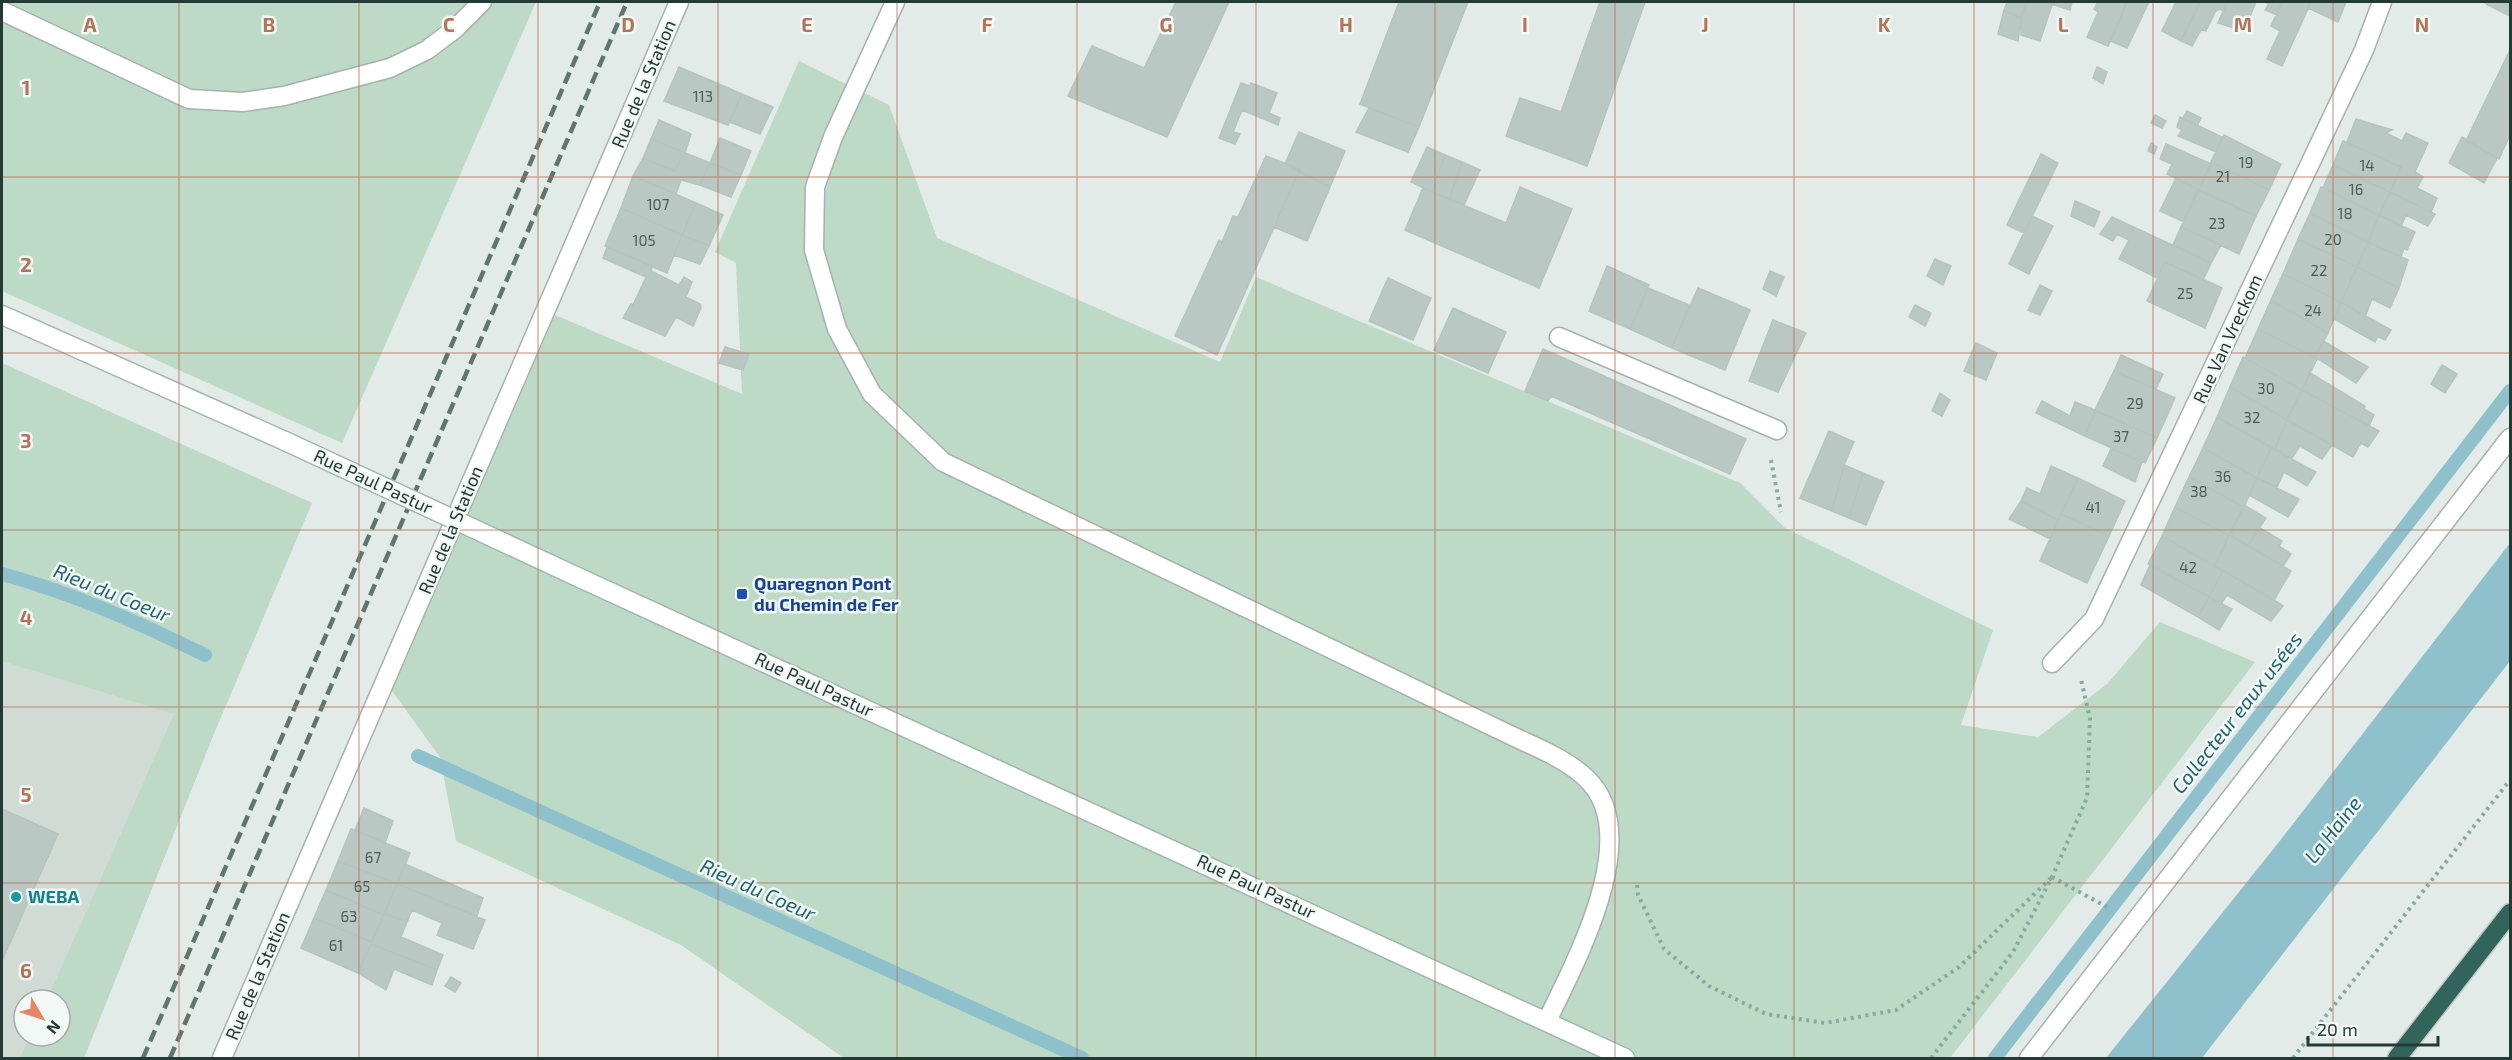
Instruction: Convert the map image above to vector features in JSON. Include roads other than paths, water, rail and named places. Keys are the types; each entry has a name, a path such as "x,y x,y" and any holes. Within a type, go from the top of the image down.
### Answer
{"highway":[{"path":"2397,1059 2511,913"}],"street":[{"path":"2,11 189,99 243,102 284,96 390,68 427,50 456,28 482,2"},
{"name":"Rue de la Station","path":"222,1059 679,2"},
{"path":"895,2 833,137 815,187 814,250 837,328 872,394 943,462 1516,738 1569,765 1587,779 1604,803 1610,835 1604,872 1595,913 1547,1021"},
{"name":"Rue Van Vreckom","path":"2052,663 2094,619 2364,50 2382,2"},
{"name":"Rue Paul Pastur","path":"2,315 285,441 1547,1021 1625,1059"},
{"path":"1559,337 1777,430"},
{"path":"2029,1059 2511,438"}],"water":[{"name":"La Haine","path":"2510,543 2510,661 2202,1058 2106,1058 2279,842"}],"waterway":[{"name":"Collecteur eaux usées","path":"1995,1058 2510,391"},
{"name":"Rieu du Coeur","path":"2,574 54,590 105,610 205,655"},
{"name":"Rieu du Coeur","path":"418,756 1082,1058"}],"railway":[{"path":"143,1058 600,2"},
{"path":"170,1058 627,2"}],"place":[{"name":"Quaregnon Pont du Chemin de Fer","path":"742,594"},
{"name":"WEBA","path":"16,897"}]}
